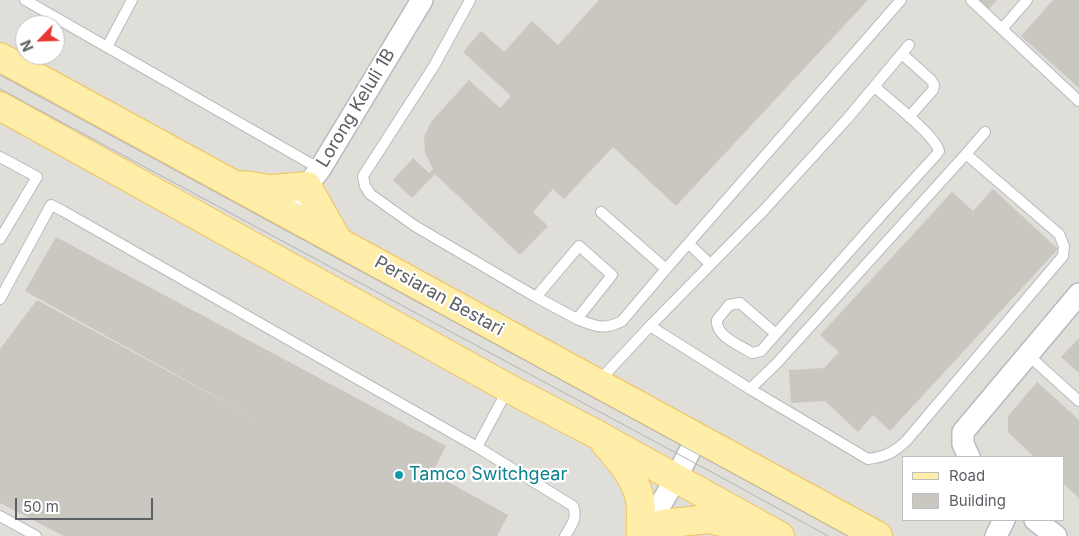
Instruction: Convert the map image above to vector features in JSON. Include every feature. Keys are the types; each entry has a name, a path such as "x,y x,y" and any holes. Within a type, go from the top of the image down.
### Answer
{"main road":[{"name":"Persiaran Bestari","path":"0,56 878,536"},
{"path":"0,106 508,388 596,434 778,535"},
{"path":"232,184 272,189 313,178 338,241"},
{"path":"596,434 617,456 632,478 640,501 643,536 662,524 709,519 778,535"}],"street":[{"name":"Lorong Keluli 1B","path":"289,215 422,0"},
{"path":"969,456 963,444 963,432 1079,294"},
{"path":"643,536 697,437"},
{"path":"996,536 1004,521"},
{"path":"1036,521 1056,536"}],"lane":[{"path":"25,0 40,4 313,178"},
{"path":"107,47 132,0"},
{"path":"470,0 434,66 363,176 365,186 370,194 415,226 536,297 596,327 612,326 622,322 901,0"},
{"path":"970,0 1079,101"},
{"path":"1002,29 1027,0"},
{"path":"597,383 764,210 909,45"},
{"path":"902,54 931,80 934,88 909,117"},
{"path":"776,334 740,303 728,305 716,324 720,331 752,352 761,351 776,334 858,240 937,154 938,150 934,142 909,117 874,87"},
{"path":"750,389 777,363 985,132"},
{"path":"650,326 750,389 868,458 881,458 896,451 1063,256 1064,246 1059,234 966,154"},
{"path":"0,157 37,178 0,239"},
{"path":"0,299 51,205 63,210 477,447 573,506 576,512 575,519 565,536"},
{"path":"601,212 666,269"},
{"path":"689,244 710,264"},
{"path":"536,297 579,246 612,275 577,319"},
{"path":"1028,355 1079,401"},
{"path":"477,447 508,388"},
{"path":"0,516 36,536"}],"shaded area":[{"path":"0,0 1079,0 1079,536 0,536"}],"building":[{"path":"599,0 868,0 676,206 613,147 564,199 553,189 533,212 548,226 520,255 435,174 412,198 393,180 413,158 429,173 433,169 425,153 424,137 431,122 469,80 500,108 511,96 463,52 481,31 504,52 532,21 558,45"},
{"path":"979,0 997,0 989,9"},
{"path":"1053,0 1079,0 1079,88 1021,36"},
{"path":"993,189 1058,249 890,431 873,415 858,432 825,401 791,403 789,370 824,368 839,352 820,335 952,192 973,211"},
{"path":"56,237 446,446 432,473 508,515 497,536 64,536 0,503 0,349 37,300 265,424 25,291"},
{"path":"1079,338 1079,373 1061,357"},
{"path":"1037,382 1079,420 1079,498 1064,484 1064,456 1033,456 1008,432 1008,416"}],"tram line":[{"path":"0,75 848,536"},
{"path":"0,89 828,536"}],"place":[{"name":"Tamco Switchgear","path":"399,475"}]}
